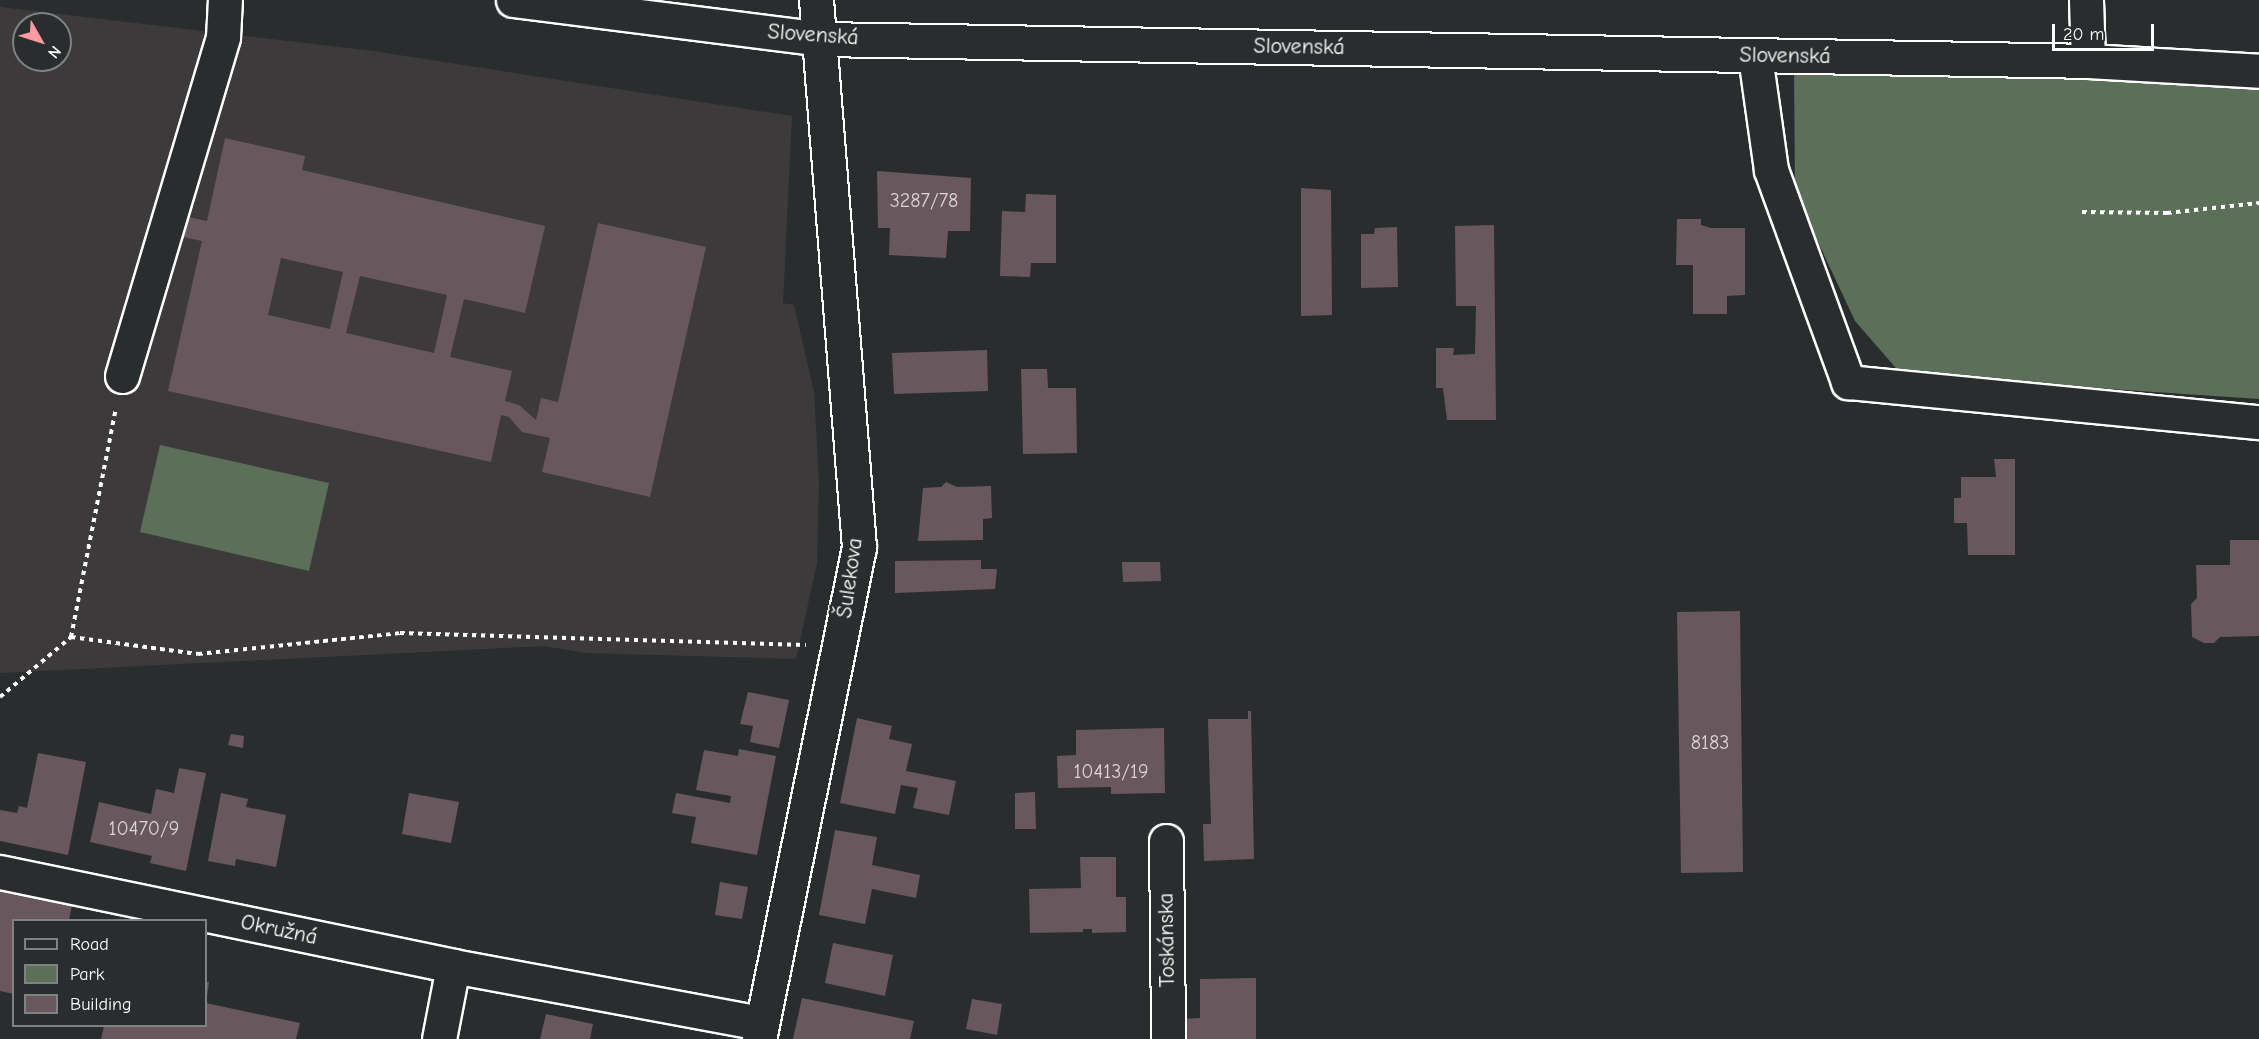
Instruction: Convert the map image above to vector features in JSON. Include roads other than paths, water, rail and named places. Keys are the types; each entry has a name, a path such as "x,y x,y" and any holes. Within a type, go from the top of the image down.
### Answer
{"street":[{"path":"122,376 223,37 225,0"},
{"name":"Slovenská","path":"513,0 821,39 2088,61 2259,71"},
{"name":"Šulekova","path":"761,1031 859,547 821,39 816,0"},
{"path":"2086,0 2088,61"},
{"path":"1755,56 1771,170 1848,382 2259,422"},
{"name":"Toskánska","path":"1166,841 1168,1039"},
{"name":"Okružná","path":"0,872 761,1031"},
{"path":"439,1039 453,966"}]}
